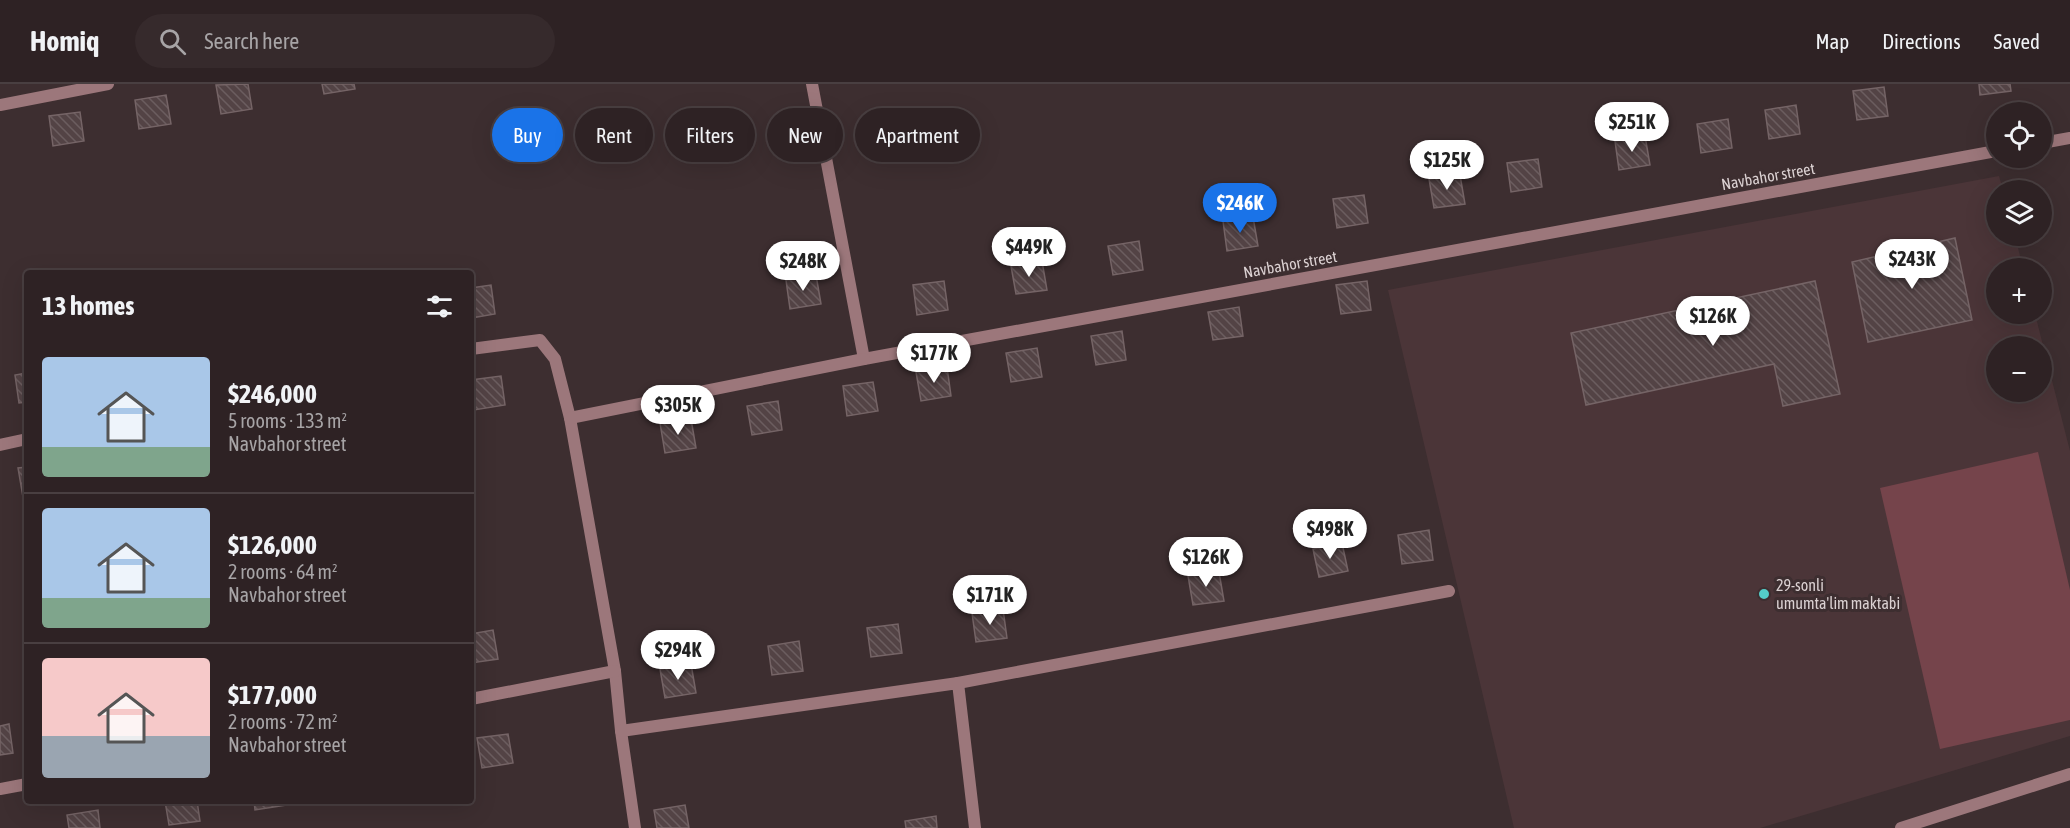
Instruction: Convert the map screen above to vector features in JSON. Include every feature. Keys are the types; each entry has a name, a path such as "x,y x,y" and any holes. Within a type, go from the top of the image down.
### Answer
{"street":[{"path":"0,105 108,84"},
{"path":"812,84 864,359"},
{"path":"2052,141 2070,138"},
{"name":"Navbahor street","path":"570,418 864,359 1986,153"},
{"path":"474,350 540,340 555,359 570,418 615,671 635,828"},
{"path":"0,445 24,440"},
{"path":"621,731 958,683 1449,591"},
{"path":"474,698 615,671"},
{"path":"958,683 975,828"},
{"path":"1901,828 2070,774"},
{"path":"0,789 24,785"}],"shaded area":[{"name":"29-sonli umumta'lim maktabi","path":"1999,176 2000,180 1986,180 1986,246 2018,246 2020,258 1986,258 1986,324 2038,324 2041,336 1986,336 1986,402 2052,402 2052,381 2070,451 2070,736 1760,828 1514,828 1388,290"},
{"path":"2038,452 2070,590 2070,720 1940,749 1880,488"}],"building":[{"path":"248,84 252,109 221,114 216,85"},
{"path":"322,84 354,84 355,89 324,94"},
{"path":"1979,84 2010,84 2011,91 1980,95"},
{"path":"1884,87 1888,116 1857,120 1853,91"},
{"path":"166,95 171,124 139,129 135,100"},
{"path":"1796,105 1800,134 1769,139 1765,110"},
{"path":"80,112 84,141 53,146 49,116"},
{"path":"1728,119 1732,148 1701,153 1697,124"},
{"path":"1645,136 1650,165 1619,170 1615,141"},
{"path":"1538,159 1542,187 1511,192 1507,163"},
{"path":"1460,175 1465,204 1434,208 1429,179"},
{"path":"1364,195 1368,223 1337,228 1333,199"},
{"path":"1253,217 1258,246 1227,251 1223,221"},
{"path":"1955,238 1972,320 1868,342 1852,262"},
{"path":"1139,241 1143,270 1113,275 1108,246"},
{"path":"1042,261 1047,290 1016,294 1011,266"},
{"path":"816,275 821,304 790,309 786,280"},
{"path":"944,281 948,310 917,315 913,285"},
{"path":"1367,281 1371,310 1341,314 1336,285"},
{"path":"1815,281 1840,394 1783,406 1774,364 1586,405 1571,333"},
{"path":"491,285 495,314 474,318 474,288"},
{"path":"1239,307 1243,336 1213,340 1208,312"},
{"path":"1122,331 1126,360 1096,365 1091,336"},
{"path":"1037,348 1042,377 1011,382 1006,353"},
{"path":"947,367 951,396 921,401 916,372"},
{"path":"24,374 24,402 19,403 15,375"},
{"path":"501,376 505,405 474,410 474,380"},
{"path":"873,382 878,411 847,416 843,386"},
{"path":"778,401 782,430 752,435 747,406"},
{"path":"691,419 696,448 665,453 660,423"},
{"path":"24,467 23,497 18,468"},
{"path":"1429,530 1433,560 1402,564 1398,535"},
{"path":"1342,543 1348,571 1319,577 1313,549"},
{"path":"1219,572 1224,601 1193,605 1188,576"},
{"path":"1003,609 1007,638 976,642 972,613"},
{"path":"898,624 902,653 871,657 867,628"},
{"path":"493,630 498,659 474,663 474,633"},
{"path":"799,641 803,671 772,675 768,646"},
{"path":"691,664 696,693 665,698 660,669"},
{"path":"9,724 13,753 0,755 0,726"},
{"path":"508,734 513,763 482,768 477,738"},
{"path":"166,804 197,804 200,821 169,825"},
{"path":"254,804 286,804 286,805 255,810"},
{"path":"685,805 689,828 657,828 654,810"},
{"path":"98,810 100,828 69,828 67,815"},
{"path":"936,816 937,828 906,828 905,821"}],"place":[{"name":"29-sonli umumta'lim maktabi","path":"1764,594"}]}
